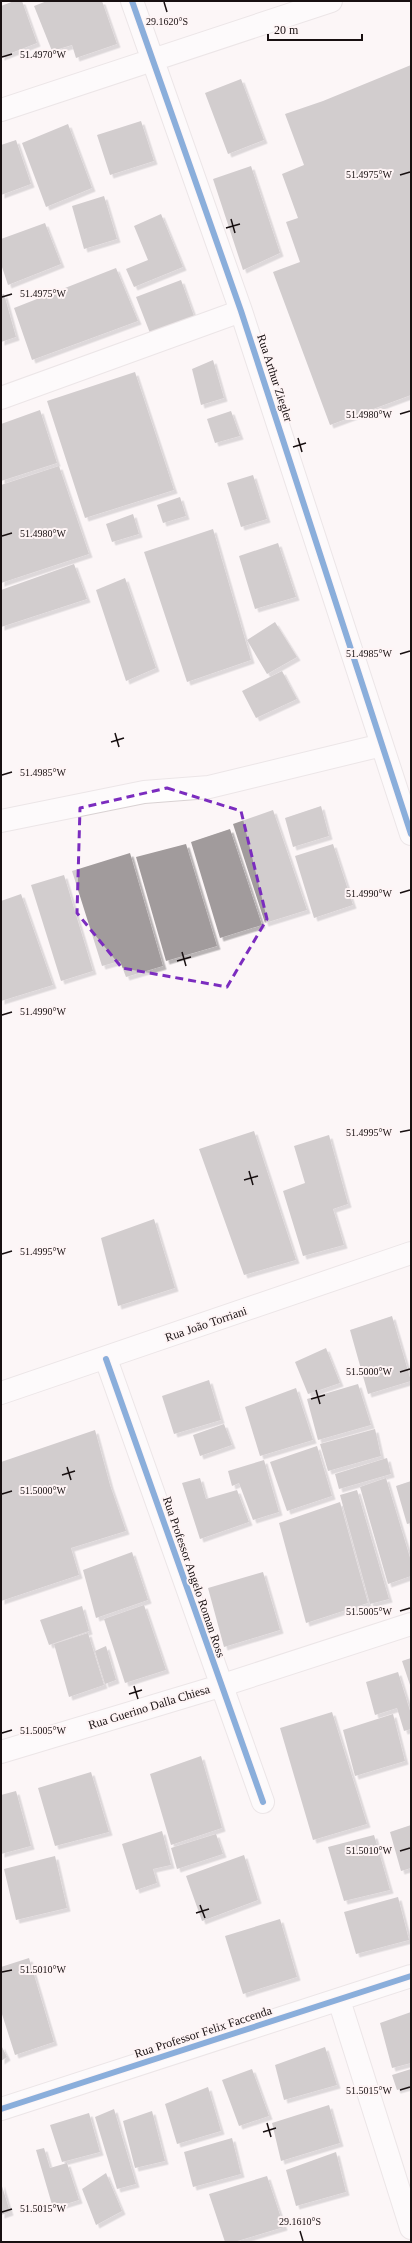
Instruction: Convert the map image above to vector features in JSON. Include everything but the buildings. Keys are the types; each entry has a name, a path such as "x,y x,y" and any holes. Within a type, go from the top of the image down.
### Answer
{"street":[{"name":"Rua Arthur Ziegler","path":"132,1 242,312 411,834"},
{"path":"1,110 331,1"},
{"path":"1,398 242,312"},
{"path":"1,821 144,792 209,787 382,745"},
{"name":"Rua João Torriani","path":"1,1393 106,1359 411,1253"},
{"name":"Rua Professor Angelo Roman Ross","path":"106,1359 262,1802"},
{"name":"Rua Guerino Dalla Chiesa","path":"1,1752 220,1686 411,1624"},
{"name":"Rua Professor Felix Faccenda","path":"1,2109 411,1976"},
{"path":"339,2000 411,2228"}],"highlighted area":[{"path":"167,788 241,811 267,919 227,987 122,968 77,913 80,808"}],"cycle path":[{"path":"132,1 241,311 411,834"},
{"path":"106,1359 263,1802"},
{"path":"1,2109 411,1976"}]}
